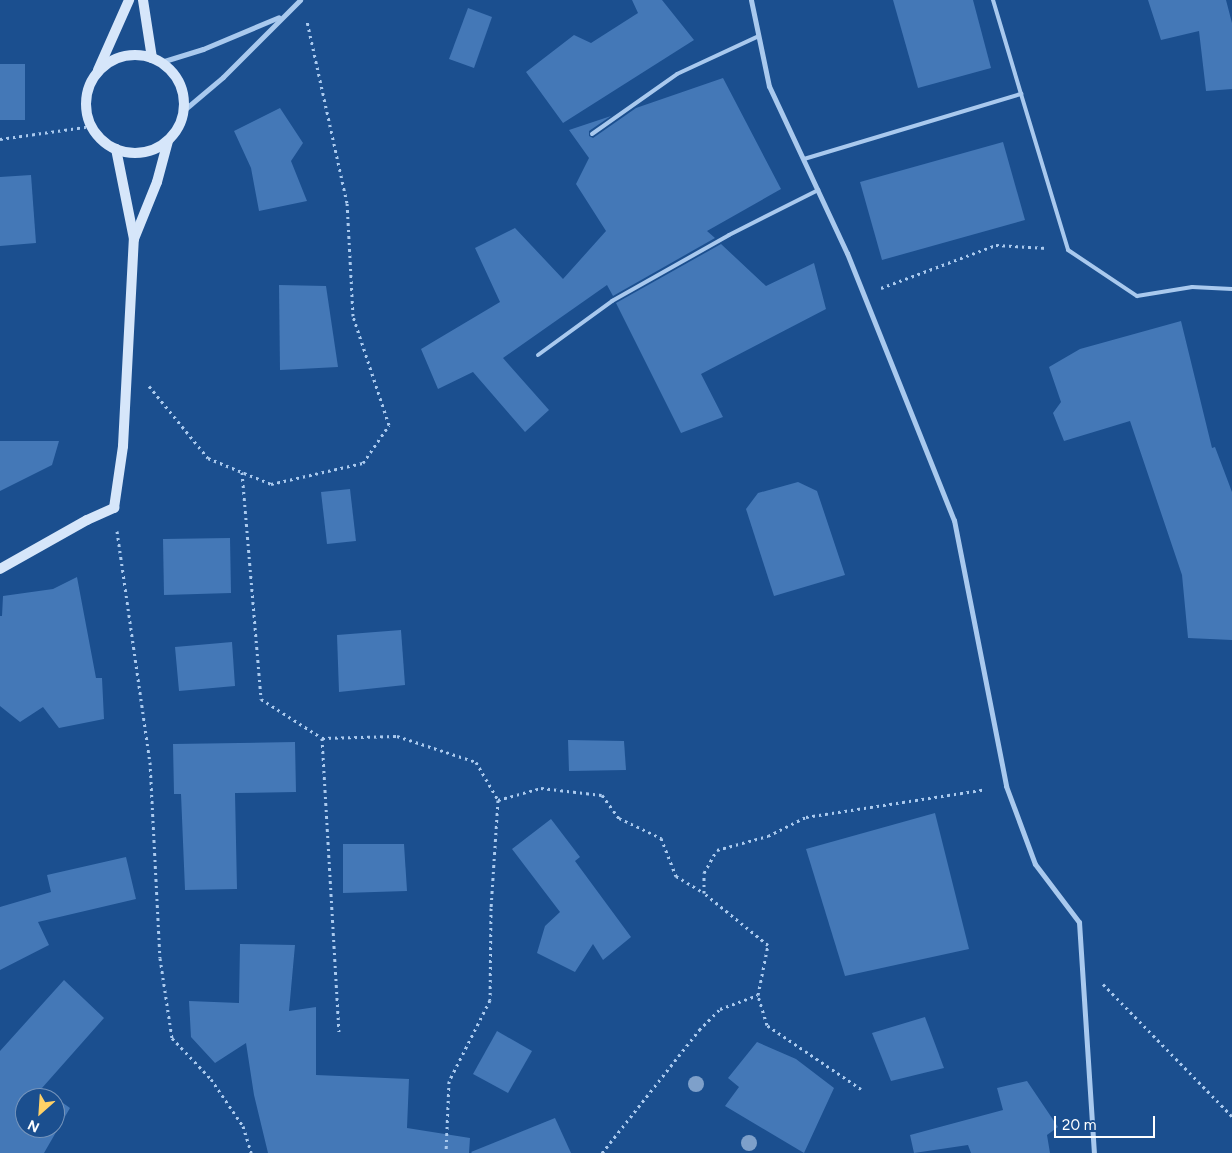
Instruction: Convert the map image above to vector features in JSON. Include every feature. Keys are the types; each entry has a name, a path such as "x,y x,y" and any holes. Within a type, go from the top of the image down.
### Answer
{"street":[{"path":"129,0 87,93 87,110 92,126 101,140 116,149 134,153 152,150 168,141"},
{"path":"134,239 157,182 168,141 181,122 184,110 183,96 179,83 172,71 157,60 143,0"},
{"path":"184,110 223,77 300,0"},
{"path":"751,0 769,86 804,159 864,294 954,520 1006,786 1035,864 1079,922 1094,1153"},
{"path":"94,78 114,60 126,56 157,60 204,49 282,16"},
{"path":"0,569 65,532 114,508 124,446 134,239 116,149"}],"lane":[{"path":"993,0 1068,250 1136,296 1192,287 1232,289"},
{"path":"592,134 677,74 759,36"},
{"path":"804,159 1021,94"},
{"path":"538,355 612,301 729,235 818,190"}],"path":[{"path":"128,360 208,458 271,484 363,463 389,424 353,316 347,203 306,19"},
{"path":"0,139 92,126"},
{"path":"864,294 996,245 1068,250"},
{"path":"242,472 261,699 322,738 397,736 476,762 498,800 491,908 490,1000 449,1081 446,1153"},
{"path":"114,508 150,762 160,958 172,1038 211,1079 243,1126 251,1153"},
{"path":"322,738 339,1032"},
{"path":"704,893 704,874 717,850 768,836 806,817 1006,786"},
{"path":"498,800 541,788 602,796 619,818 661,838 676,876 704,893 768,945 758,995 767,1026 861,1088"},
{"path":"1082,962 1232,1116"},
{"path":"602,1153 699,1030 720,1009 758,995"}],"building":[{"path":"632,0 662,0 694,40 563,123 526,72 574,35 591,43 638,13"},
{"path":"893,0 973,0 991,68 918,88"},
{"path":"1148,0 1226,0 1232,23 1232,89 1206,91 1199,31 1161,40"},
{"path":"468,8 492,17 474,68 449,59"},
{"path":"0,64 25,64 25,120 0,120"},
{"path":"723,78 781,189 707,231 715,238 613,296 607,285 503,358 549,410 525,432 473,372 438,389 421,349 500,302 475,248 515,228 563,279 606,231 576,184 589,158 569,130 611,116 589,131 589,136 593,138 636,108"},
{"path":"280,108 303,143 291,161 307,201 259,211 251,168 234,131"},
{"path":"1003,142 1025,220 882,260 860,182"},
{"path":"31,175 36,243 0,246 0,177"},
{"path":"721,244 766,286 814,263 826,309 701,374 723,417 681,433 616,303"},
{"path":"279,285 326,286 338,367 280,370"},
{"path":"1181,321 1212,448 1215,447 1232,492 1232,640 1188,638 1182,575 1130,421 1064,441 1053,413 1061,402 1049,367 1080,349"},
{"path":"0,441 59,441 52,465 0,491"},
{"path":"798,482 817,491 845,575 774,596 746,509 758,493"},
{"path":"350,489 356,541 327,544 321,492"},
{"path":"230,538 231,593 164,595 163,539"},
{"path":"77,577 96,678 102,678 104,719 59,728 43,707 20,722 0,706 0,616 2,616 3,596 53,589"},
{"path":"401,630 405,685 339,692 337,635"},
{"path":"232,642 235,686 179,691 175,647"},
{"path":"568,740 624,741 626,770 569,771"},
{"path":"295,742 296,792 235,793 237,889 185,890 181,794 174,794 173,744"},
{"path":"935,813 969,949 845,976 806,849"},
{"path":"551,819 580,857 575,861 631,937 603,960 593,944 575,972 537,953 545,926 560,912 512,849"},
{"path":"343,844 404,844 407,891 343,893"},
{"path":"126,857 136,899 38,922 49,945 0,970 0,907 51,892 47,875"},
{"path":"240,944 295,945 289,1011 316,1007 316,1075 409,1079 407,1128 470,1138 469,1153 268,1153 254,1095 246,1043 215,1063 191,1037 189,1001 239,1003"},
{"path":"64,980 104,1018 42,1088 15,1088 15,1138 53,1138 44,1153 0,1153 0,1051"},
{"path":"925,1017 944,1068 891,1081 872,1033"},
{"path":"497,1031 532,1051 508,1093 473,1074"},
{"path":"757,1042 796,1059 834,1088 804,1153 725,1106 739,1087 728,1078"},
{"path":"1027,1081 1058,1127 1047,1135 1050,1153 971,1153 968,1145 914,1153 910,1135 1003,1110 997,1088"},
{"path":"65,1104 70,1108 65,1117"},
{"path":"555,1118 571,1153 471,1152"}]}
